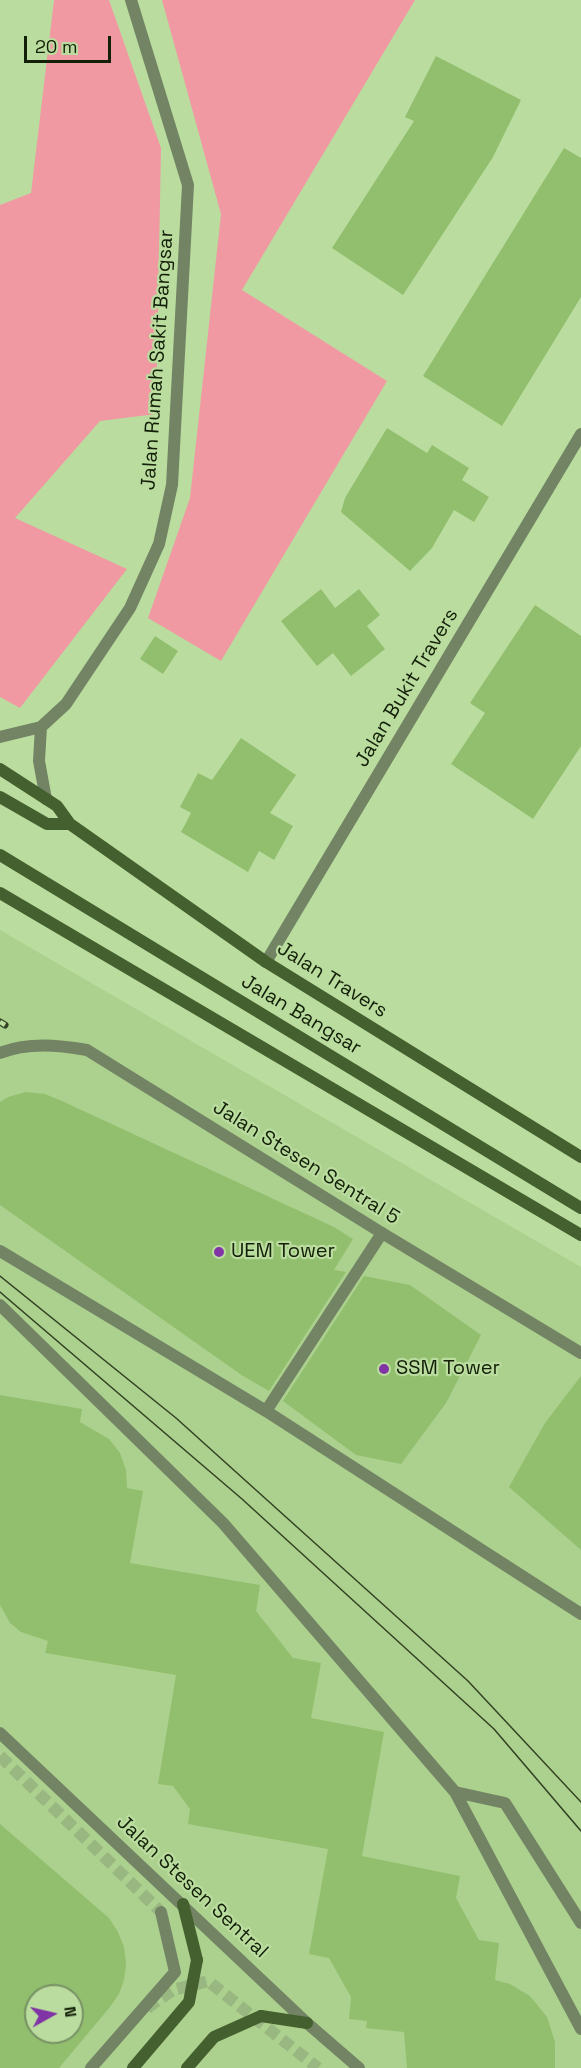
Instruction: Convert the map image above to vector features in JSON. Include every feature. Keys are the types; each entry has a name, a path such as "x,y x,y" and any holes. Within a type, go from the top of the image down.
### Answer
{"main road":[{"path":"0,769 57,806 70,824"},
{"path":"0,797 46,824 70,824"},
{"name":"Jalan Travers","path":"70,824 266,962 581,1157"},
{"name":"Jalan Bangsar","path":"0,855 581,1208"},
{"path":"0,893 581,1235"},
{"path":"133,2068 189,2002 197,1960 183,1904"},
{"path":"187,2068 214,2037 261,2016 307,2023"}],"street":[{"name":"Jalan Rumah Sakit Bangsar","path":"41,727 66,704 130,608 159,544 172,485 188,184 131,0"},
{"name":"Jalan Bukit Travers","path":"266,962 581,434"},
{"path":"0,737 41,727 39,761 46,799"},
{"name":"Jalan Stesen Sentral 5","path":"0,1053 31,1045 58,1045 87,1050 581,1353"},
{"path":"266,1412 382,1233"},
{"path":"0,1251 266,1412 581,1614"},
{"path":"0,1305 223,1523 455,1792 581,2029"},
{"name":"Jalan Stesen Sentral","path":"0,1733 307,2023 359,2068"},
{"path":"455,1792 505,1803 581,1923"},
{"path":"91,2068 175,1972 161,1912"}],"shaded area":[{"path":"54,0 109,0 161,148 156,414 100,421 15,518 127,569 20,708 0,697 0,205 31,193"},
{"path":"162,0 415,0 242,290 387,381 221,661 148,618 190,498 221,214"},
{"path":"0,930 581,1267 581,2068 0,2068"}],"building":[{"path":"436,56 521,100 493,157 403,295 332,248 414,121 405,117"},
{"path":"564,148 581,158 581,297 502,426 423,376"},
{"path":"387,428 427,453 432,445 469,468 462,480 489,497 474,522 454,510 432,548 410,571 341,512 345,498"},
{"path":"321,589 335,608 359,589 380,615 367,626 385,649 351,676 333,653 317,666 281,621"},
{"path":"535,605 581,636 581,746 533,819 451,764 485,713 470,703"},
{"path":"155,636 178,651 163,674 140,659"},
{"path":"241,738 296,775 270,813 293,826 274,860 259,851 248,872 181,832 191,813 180,807 198,773 212,780"},
{"path":"26,1092 45,1094 62,1101 334,1227 353,1239 334,1270 346,1272 269,1391 243,1376 0,1205 0,1102"},
{"name":"SSM Tower","path":"364,1276 410,1285 481,1335 446,1403 401,1464 356,1455 283,1401"},
{"path":"581,1376 581,1550 509,1487 545,1423"},
{"path":"0,1395 82,1409 80,1422 109,1439 120,1453 126,1470 127,1488 143,1491 130,1563 260,1585 256,1611 293,1658 321,1663 311,1718 384,1732 362,1856 460,1876 456,1898 479,1940 499,1943 495,1980 510,1984 530,1996 547,2017 555,2042 555,2068 407,2068 404,2032 366,2028 367,2021 349,2019 351,1997 329,1958 309,1954 328,1849 188,1824 190,1809 173,1786 158,1784 176,1675 45,1653 48,1641 21,1632 10,1623 0,1605"},
{"path":"0,1824 109,1918 124,1947 126,1964 119,1994 84,2038 84,1984 24,1984 24,2044 79,2044 59,2068 0,2068"}],"tunnel":[{"path":"0,1756 161,1912"},
{"path":"147,2008 173,1990 208,1981 318,2068"}],"tram line":[{"path":"0,1276 176,1418 468,1681 581,1802"},
{"path":"0,1292 242,1499 494,1729 581,1831"}],"railway":[{"path":"0,1022 5,1025"}],"place":[{"name":"UEM Tower","path":"219,1252"},
{"name":"SSM Tower","path":"384,1369"}]}
